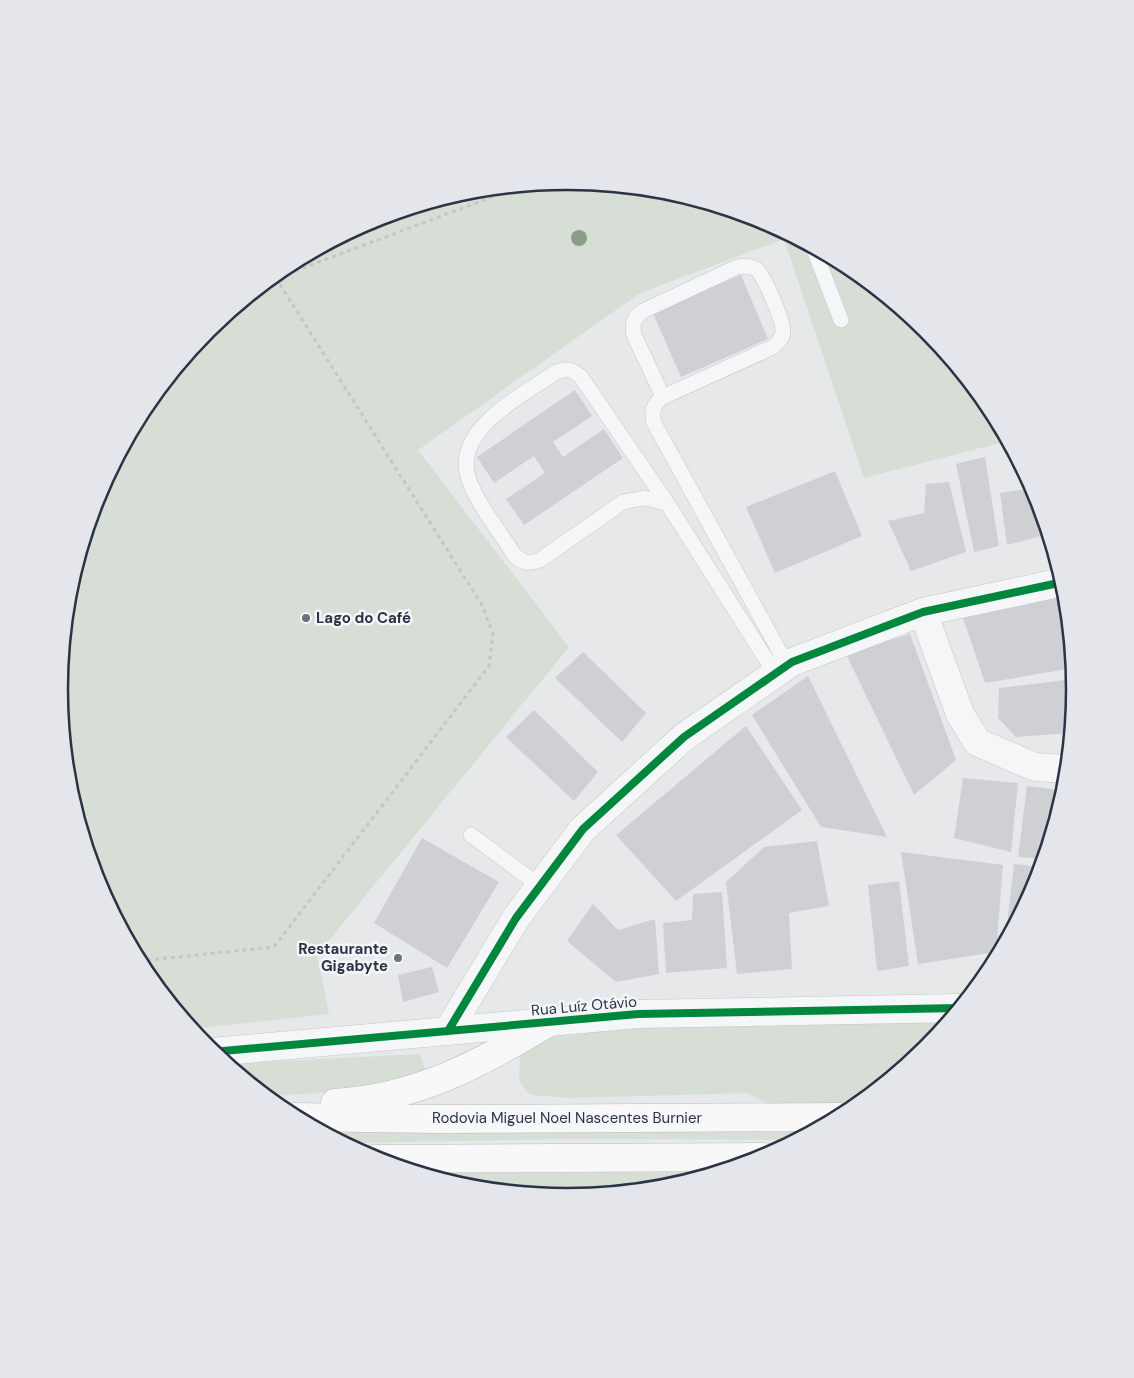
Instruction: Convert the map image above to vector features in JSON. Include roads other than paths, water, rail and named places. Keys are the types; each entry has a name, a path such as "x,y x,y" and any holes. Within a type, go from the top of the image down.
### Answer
{"highway":[{"path":"295,1108 313,1104 359,1101 426,1086 474,1065 546,1024"},
{"name":"Rodovia Miguel Noel Nascentes Burnier","path":"310,1117 437,1119 825,1117"},
{"path":"398,1159 740,1157"}],"street":[{"path":"448,1031 516,918 582,829 684,737 781,669 923,612 1055,584"},
{"path":"923,612 960,714 977,742 1035,767 1060,769"},
{"name":"Rua Luíz Otávio","path":"223,1051 546,1024 638,1014 951,1008"}],"lane":[{"path":"816,256 841,320"},
{"path":"663,397 634,336 632,326 635,317 642,311 737,267 747,265 756,268 762,276 782,323 783,332 780,341 663,397 654,404 652,414 654,423 781,669"},
{"path":"667,503 644,498 623,502 540,560 531,563 522,562 515,556 475,491 466,466 467,452 476,434 489,420 556,372 565,369 574,370 581,377 781,669"},
{"path":"471,836 540,886"}],"place":[{"name":"Lago do Café","path":"306,618"},
{"name":"Restaurante Gigabyte","path":"398,958"}]}
